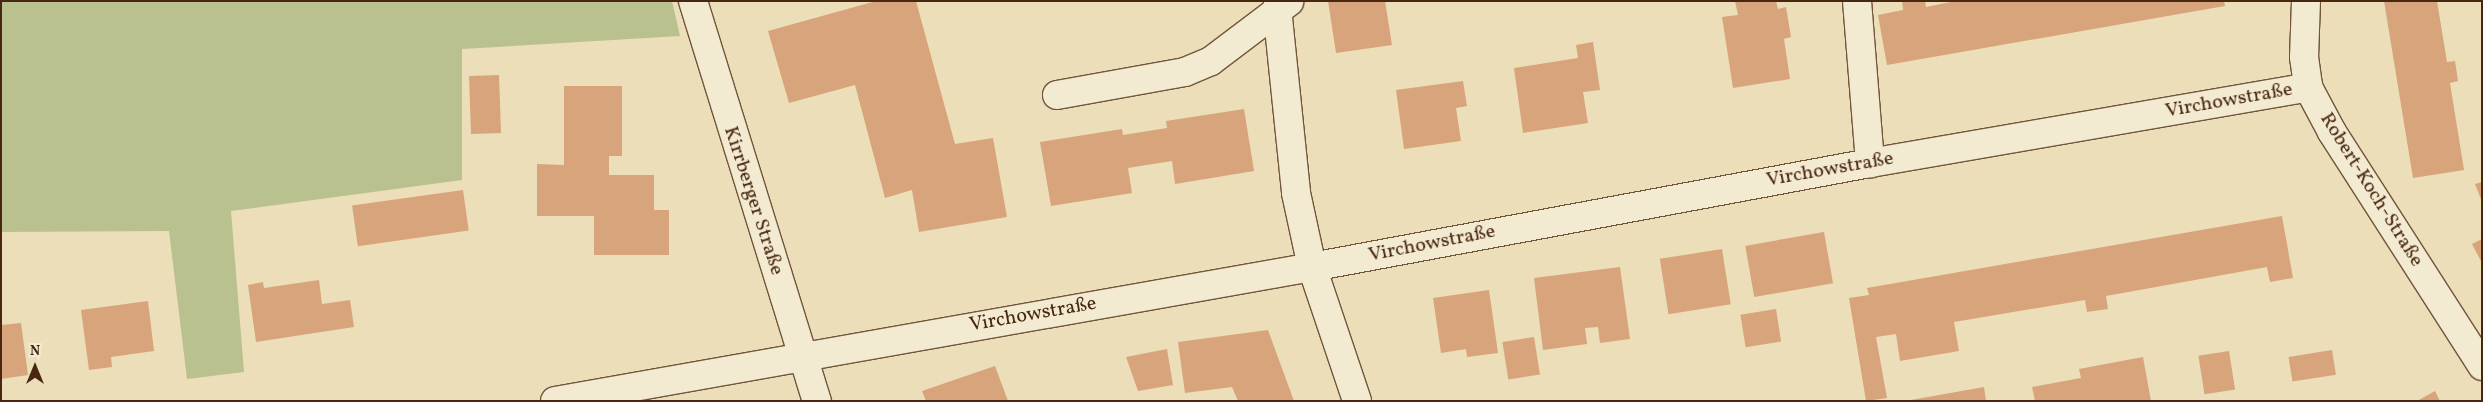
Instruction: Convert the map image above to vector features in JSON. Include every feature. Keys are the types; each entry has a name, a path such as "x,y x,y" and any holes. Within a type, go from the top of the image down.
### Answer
{"street":[{"name":"Kirrberger Straße","path":"693,1 817,401"},
{"path":"1857,1 1870,163"},
{"name":"Robert-Koch-Straße","path":"2306,1 2304,57 2308,87 2332,132 2482,366"},
{"path":"1057,95 1185,72 1211,61 1284,5"},
{"path":"1284,5 1296,193 1312,267 1357,401"},
{"name":"Virchowstraße","path":"555,401 802,355 1312,267 1870,163 2308,87"}],"green space":[{"path":"1,1 672,1 680,36 462,49 462,180 231,211 244,372 187,379 169,231 1,232"}],"building":[{"path":"876,1 916,1 955,144 993,138 1007,217 919,232 912,190 885,198 855,85 789,103 768,31"},
{"path":"1328,1 1385,1 1392,45 1336,53"},
{"path":"1735,1 1776,1 1778,9 1786,7 1791,37 1784,39 1790,79 1733,88 1722,17 1738,15"},
{"path":"1902,1 1925,1 1926,7 1956,1 2224,1 2225,6 1887,65 1878,15 1903,10"},
{"path":"2384,1 2437,1 2447,62 2455,61 2458,81 2450,83 2464,170 2413,178"},
{"path":"1593,42 1600,90 1583,92 1588,123 1523,133 1514,68 1578,58 1576,45"},
{"path":"499,75 501,133 471,134 469,76"},
{"path":"1463,81 1467,106 1456,108 1461,141 1404,149 1396,90"},
{"path":"564,86 622,86 622,156 609,156 609,175 654,175 654,210 669,210 669,255 594,255 594,216 537,216 537,164 564,165"},
{"path":"1244,109 1254,171 1175,184 1172,161 1128,168 1132,193 1051,206 1040,142 1122,129 1123,135 1167,128 1166,121"},
{"path":"2482,182 2482,202 2475,184"},
{"path":"463,190 469,231 358,246 352,206"},
{"path":"2282,216 2293,278 2270,282 2267,267 2106,296 2108,309 2087,312 2085,300 1954,322 1959,351 1900,361 1896,334 1876,337 1887,398 1866,401 1849,298 1869,295 1867,288"},
{"path":"1824,232 1833,283 1754,297 1745,246"},
{"path":"2482,239 2482,263 2472,244"},
{"path":"1722,249 1731,304 1669,314 1660,259"},
{"path":"1620,267 1630,339 1600,343 1598,327 1585,328 1587,344 1543,350 1534,278"},
{"path":"319,280 322,304 350,300 354,327 256,342 248,285 263,282 264,288"},
{"path":"1489,290 1498,353 1467,357 1466,349 1441,353 1433,298"},
{"path":"148,301 154,351 111,357 112,367 89,370 81,310"},
{"path":"1776,309 1781,342 1746,347 1740,315"},
{"path":"21,323 28,375 1,379 1,325"},
{"path":"1268,330 1294,401 1238,401 1232,387 1185,393 1178,342"},
{"path":"1534,337 1540,375 1508,380 1502,342"},
{"path":"1167,349 1173,385 1138,391 1126,357"},
{"path":"2332,350 2336,375 2292,382 2289,357"},
{"path":"2229,351 2235,390 2204,394 2198,356"},
{"path":"2143,357 2151,401 2035,401 2032,387 2081,378 2079,369"},
{"path":"995,366 1008,401 926,401 922,391"},
{"path":"1984,387 1986,401 1911,401 1911,400"},
{"path":"2435,391 2440,401 2417,401"}]}
